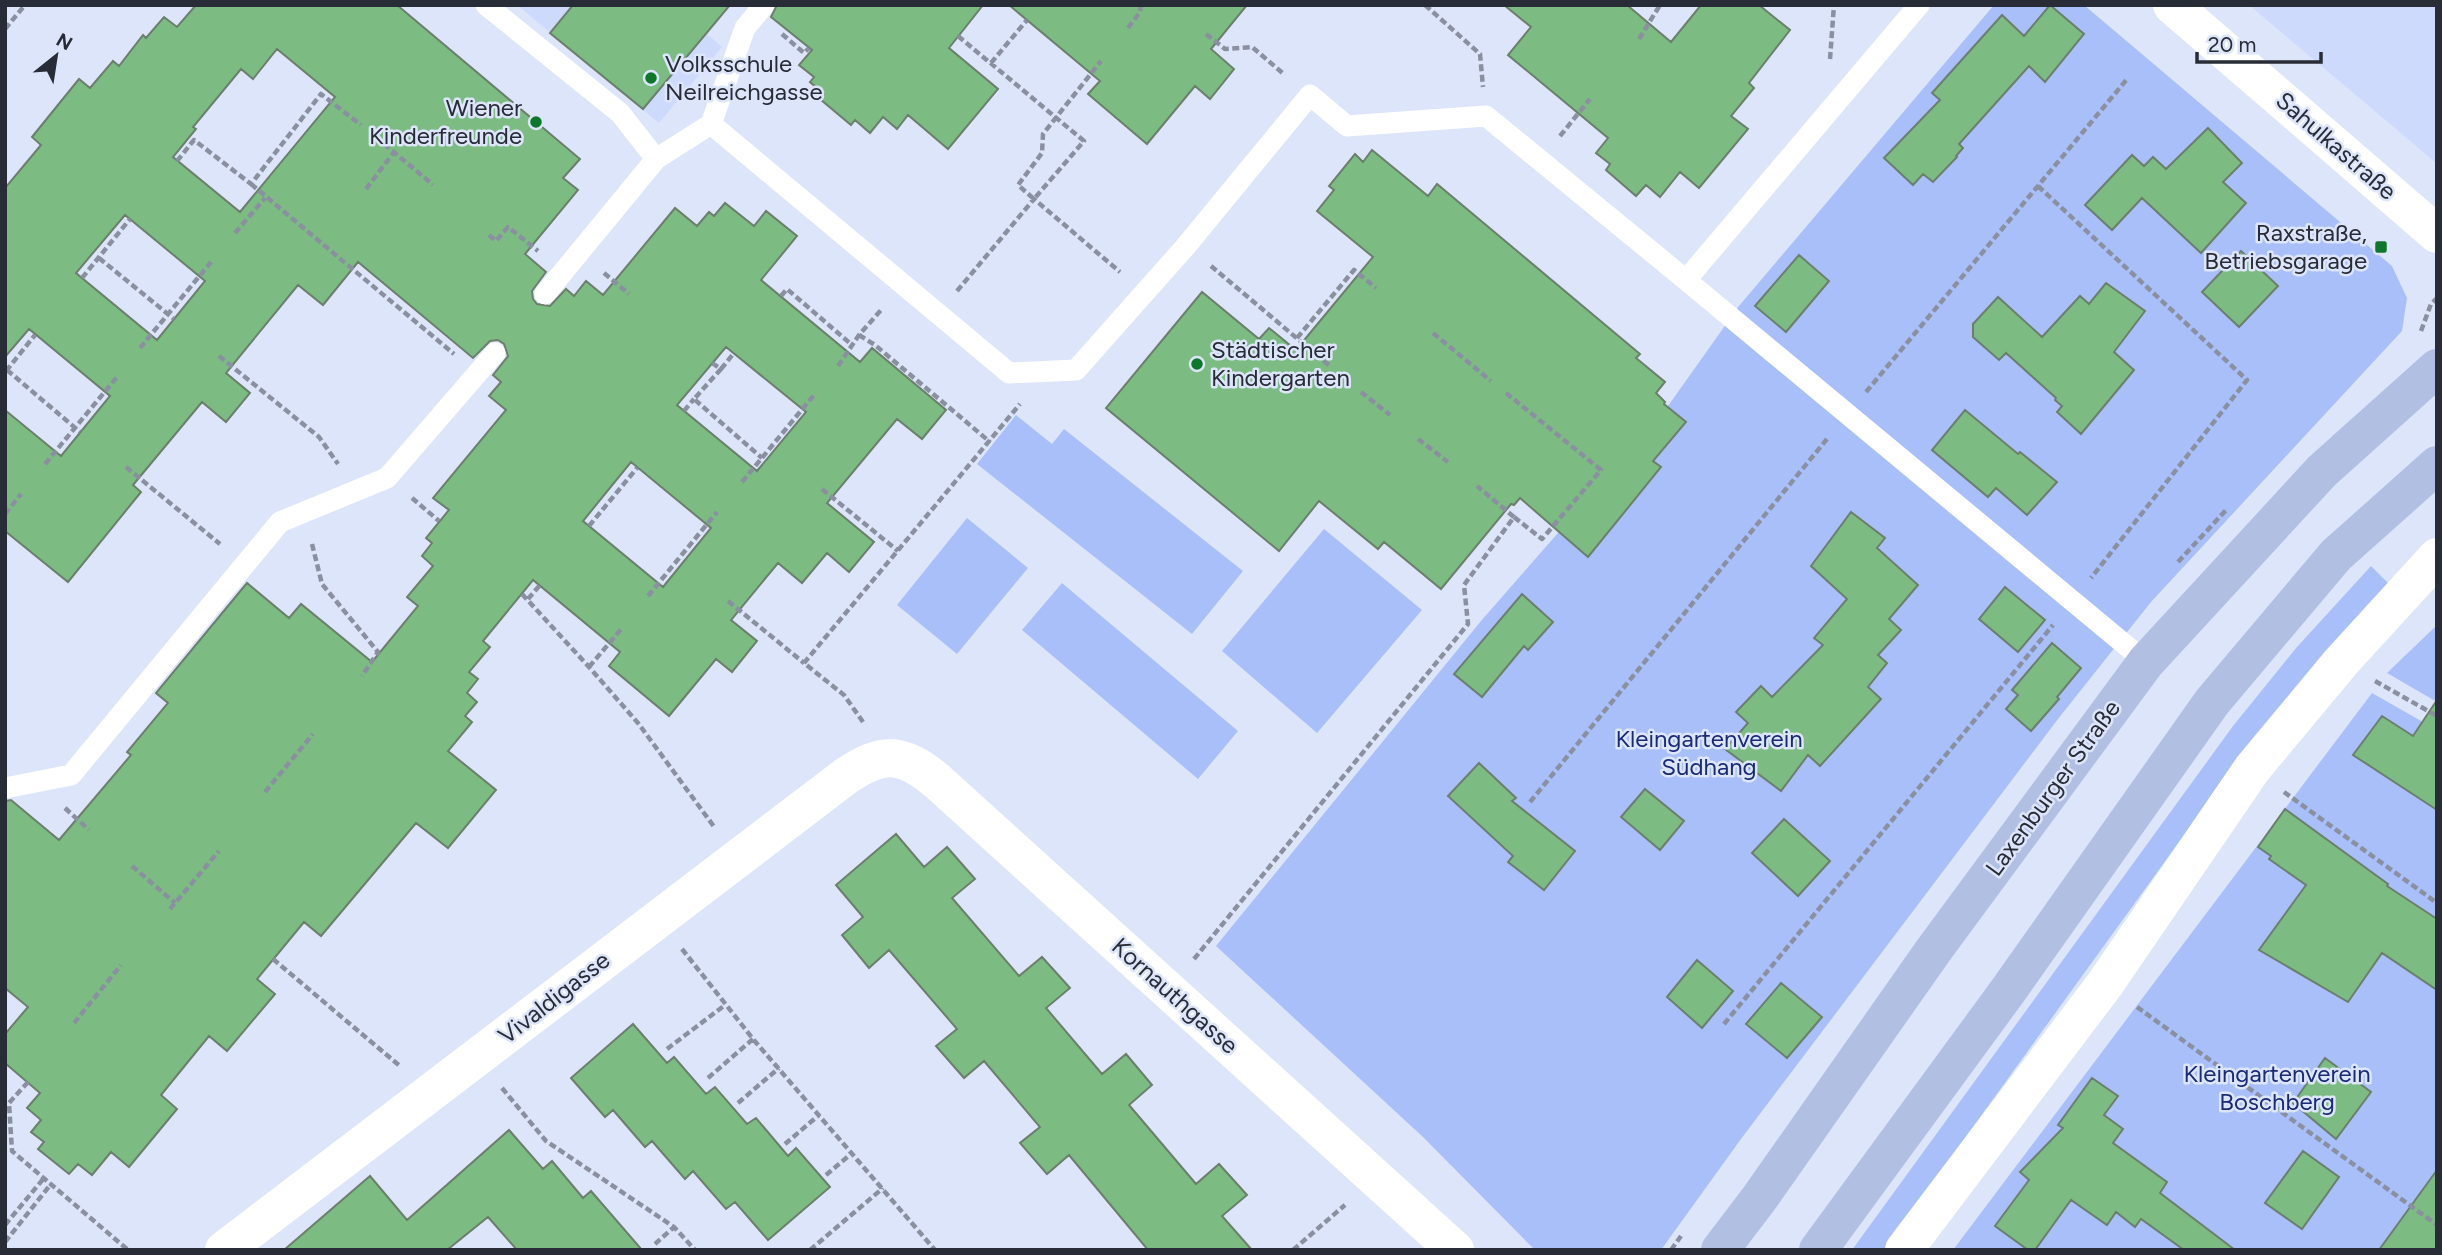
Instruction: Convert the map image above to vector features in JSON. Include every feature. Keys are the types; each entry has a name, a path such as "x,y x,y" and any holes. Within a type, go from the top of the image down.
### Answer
{"main road":[{"name":"Laxenburger Straße","path":"1720,1250 1933,951 2146,662 2322,471 2437,368"},
{"path":"1818,1250 2007,992 2212,702 2336,555 2437,465"}],"street":[{"name":"Sahulkastraße","path":"2172,5 2437,234"},
{"path":"1904,1250 2105,984 2252,769 2341,662 2437,557"},
{"name":"Kornauthgasse","path":"888,756 912,763 937,781 1454,1250"},
{"name":"Vivaldigasse","path":"224,1250 846,775 866,762 888,756"}],"lane":[{"path":"486,5 620,113 656,159"},
{"path":"544,294 656,159 711,124 745,28 764,5"},
{"path":"1686,279 1919,5"},
{"path":"711,124 1009,373 1076,370 1186,246 1310,95 1347,126 1486,116 2146,662"},
{"path":"5,788 71,775 280,522 387,478 495,353"}],"path":[{"path":"5,29 25,5"},
{"path":"1128,28 1140,12 1141,5"},
{"path":"1425,5 1480,54 1486,116"},
{"path":"1639,39 1660,5"},
{"path":"991,63 1027,20"},
{"path":"1206,34 1225,49 1252,47 1310,95"},
{"path":"939,314 1084,141 958,36"},
{"path":"1101,61 1043,134 1042,153 1018,185 1144,293"},
{"path":"251,184 321,94 361,125"},
{"path":"1540,160 1590,99"},
{"path":"376,137 433,185"},
{"path":"177,161 194,139 477,374"},
{"path":"366,189 394,152"},
{"path":"236,233 265,198"},
{"path":"82,278 130,219"},
{"path":"489,235 496,241 508,227 563,271"},
{"path":"321,244 327,237"},
{"path":"1186,246 1331,367"},
{"path":"99,258 174,319"},
{"path":"140,348 211,262"},
{"path":"1297,338 1354,270 1376,288"},
{"path":"781,296 787,289 852,345"},
{"path":"838,366 859,335 886,305"},
{"path":"1433,333 1490,381"},
{"path":"35,335 6,371 80,432"},
{"path":"859,335 875,345 990,442"},
{"path":"684,411 734,353"},
{"path":"219,356 319,437 356,491"},
{"path":"712,363 721,369"},
{"path":"46,464 117,377"},
{"path":"1361,392 1390,415"},
{"path":"1477,486 1542,540 1601,470 1506,393"},
{"path":"742,482 773,448 814,395"},
{"path":"694,399 762,458"},
{"path":"804,663 1019,407"},
{"path":"1418,439 1448,463"},
{"path":"126,467 215,539"},
{"path":"589,526 637,468"},
{"path":"822,489 898,551"},
{"path":"5,514 21,494"},
{"path":"648,596 680,562 717,512"},
{"path":"303,513 322,584 377,652 362,676"},
{"path":"1169,990 1468,624 1464,585 1514,517"},
{"path":"528,599 540,585"},
{"path":"522,594 638,723 736,857"},
{"path":"728,601 844,695 888,756"},
{"path":"589,667 622,627"},
{"path":"2341,662 2437,716"},
{"path":"265,792 313,734"},
{"path":"2252,769 2437,903"},
{"path":"170,909 219,851"},
{"path":"132,866 175,903"},
{"path":"658,918 753,1039 932,1248"},
{"path":"274,959 430,1092"},
{"path":"74,1023 121,965"},
{"path":"2105,984 2437,1225"},
{"path":"667,1049 725,1005"},
{"path":"708,1078 753,1039"},
{"path":"480,1055 497,1082 546,1141 674,1227 695,1250"},
{"path":"738,1103 779,1068"},
{"path":"28,1082 9,1103 12,1151 128,1250"},
{"path":"785,1144 819,1115"},
{"path":"826,1175 852,1153"},
{"path":"5,1225 44,1178"},
{"path":"1293,1250 1374,1179"},
{"path":"5,1242 51,1184"},
{"path":"810,1250 883,1188"},
{"path":"655,1244 674,1227"}],"shaded area":[{"name":"Volksschule Neilreichgasse","path":"517,5 730,5 707,34 722,47 659,123"},
{"path":"2249,5 2437,5 2437,164 2395,128"}],"green space":[{"name":"Kleingartenverein Südhang","path":"1994,5 2084,5 2392,266 2407,298 2402,331 2151,602 2058,719 1741,1139 1661,1250 1535,1250 1423,1137 1216,946 1481,621 1663,413 1739,306"},
{"path":"1016,415 1052,444 1064,429 1243,571 1192,634 977,464"},
{"path":"967,518 1028,568 957,654 897,605"},
{"path":"1324,529 1422,610 1317,733 1222,651"},
{"path":"2371,566 2389,584 2226,777 1884,1250 1852,1250 2233,726 2297,647"},
{"path":"1062,583 1238,731 1198,779 1022,630"},
{"path":"2437,625 2437,702 2387,673"},
{"name":"Kleingartenverein Boschberg","path":"2372,693 2437,730 2437,1250 1953,1250"}],"building":[{"path":"196,5 397,5 580,159 563,178 578,190 525,254 546,272 532,291 537,304 550,306 566,289 574,296 586,281 603,295 675,208 697,226 709,212 714,216 725,203 754,226 766,211 797,236 761,280 860,362 872,348 946,410 922,439 897,419 827,503 874,542 849,572 827,553 802,583 778,563 731,620 757,641 732,672 716,659 669,716 609,666 620,652 533,580 483,641 490,647 469,672 478,679 467,693 477,702 465,716 472,722 448,751 496,790 448,848 416,823 321,936 304,922 257,979 275,994 227,1051 209,1036 161,1095 177,1109 129,1167 111,1152 92,1175 78,1164 69,1174 38,1149 44,1142 31,1132 41,1120 27,1108 40,1093 5,1063 5,1034 28,1007 5,988 5,801 11,800 59,840 131,755 127,752 168,703 156,693 247,583 289,618 301,604 372,662 418,606 407,597 433,566 422,556 432,543 426,538 449,510 433,498 506,410 489,396 501,382 493,375 508,356 504,344 498,340 490,341 473,358 358,262 323,305 298,285 226,373 250,393 226,422 202,402 133,485 141,492 68,582 5,531 5,410 61,456 110,396 29,329 5,357 5,188 41,145 32,137 79,79 90,88 113,61 119,66 143,35 146,38 164,17 177,27","holes":["277,49 335,97 240,212 173,157 196,129 193,127 241,69 253,79","125,215 205,281 157,340 76,273","726,347 806,412 757,471 677,405","631,462 711,528 663,587 583,521"]},
{"name":"Volksschule Neilreichgasse","path":"573,5 730,5 643,109 550,33"},
{"path":"777,5 983,5 949,48 998,89 948,149 908,115 897,129 883,117 870,133 855,120 851,125 820,99 824,94 810,82 814,77 799,65 812,50 771,17"},
{"path":"1009,5 1247,5 1211,49 1234,69 1210,99 1195,86 1147,144 1088,94 1100,81"},
{"path":"1504,5 1627,5 1671,42 1701,5 1759,5 1790,30 1749,83 1754,88 1731,116 1748,129 1699,188 1680,172 1660,197 1646,185 1636,196 1606,170 1610,164 1596,153 1608,138 1508,55 1531,27"},
{"path":"2050,5 2084,34 2045,82 2029,66 1959,144 1963,148 1957,157 1933,182 1923,174 1913,185 1884,158 1940,100 1932,93 2002,15 2024,36"},
{"path":"2208,128 2242,163 2223,182 2246,203 2201,253 2142,198 2112,230 2085,205 2132,155 2144,166 2153,157 2166,169"},
{"path":"1372,150 1428,196 1437,184 1640,354 1636,358 1665,382 1656,393 1664,404 1686,422 1653,461 1661,467 1588,557 1520,498 1514,505 1511,504 1441,589 1384,542 1378,549 1319,501 1279,551 1106,408 1202,292 1259,339 1269,328 1296,350 1373,257 1317,211 1334,190 1329,186 1355,154 1363,162"},
{"path":"2241,251 2278,286 2239,327 2202,292"},
{"path":"1799,255 1829,281 1786,332 1755,306"},
{"path":"2106,283 2145,311 2114,352 2134,370 2081,434 2057,412 2062,406 2056,398 2006,353 1999,360 1973,337 1973,324 1998,297 2042,337 2080,296 2089,304"},
{"path":"1965,410 2057,482 2027,515 1996,488 1988,497 1932,450"},
{"path":"1851,512 1885,538 1877,548 1918,585 1889,619 1901,630 1878,655 1887,663 1868,687 1881,699 1820,766 1808,755 1781,791 1725,749 1748,723 1736,712 1761,686 1772,697 1823,645 1814,638 1847,599 1811,566"},
{"path":"2005,587 2045,620 2018,652 1979,619"},
{"path":"1522,594 1553,622 1528,650 1524,646 1482,697 1454,674"},
{"path":"2052,643 2081,668 2031,731 2006,709 2018,695 2012,690"},
{"path":"2437,700 2437,810 2353,755 2382,716 2413,736"},
{"path":"1479,763 1516,798 1512,801 1575,851 1544,890 1508,862 1513,856 1448,796"},
{"path":"1645,789 1684,821 1660,850 1621,817"},
{"path":"2285,809 2388,884 2387,886 2437,919 2437,990 2382,953 2348,1002 2259,950 2306,885 2269,859 2271,856 2258,847"},
{"path":"1784,819 1830,861 1798,896 1752,853"},
{"path":"896,834 924,867 947,847 975,879 952,898 1019,976 1042,957 1070,988 1046,1008 1102,1074 1126,1054 1152,1085 1129,1105 1196,1184 1219,1164 1247,1195 1222,1216 1252,1250 1148,1250 1069,1155 1047,1174 1020,1143 1040,1127 984,1061 964,1078 936,1046 957,1029 889,950 869,968 842,935 863,917 836,885"},
{"path":"1697,960 1733,991 1702,1028 1667,997"},
{"path":"1781,983 1822,1017 1787,1058 1746,1024"},
{"path":"633,1024 667,1063 674,1057 706,1094 715,1087 747,1124 756,1118 788,1156 796,1148 830,1187 768,1240 735,1202 726,1209 693,1171 685,1179 652,1141 645,1147 613,1110 605,1117 571,1078"},
{"path":"2325,1058 2371,1092 2336,1139 2293,1103"},
{"path":"2092,1078 2118,1096 2104,1115 2123,1129 2113,1143 2167,1182 2160,1193 2235,1250 2184,1250 2141,1219 2135,1227 2116,1212 2107,1225 2071,1200 2035,1250 2028,1250 1995,1226 2029,1180 2020,1172 2063,1128 2058,1125"},
{"path":"509,1130 543,1169 552,1161 583,1198 591,1191 642,1250 517,1250 488,1217 447,1250 284,1250 370,1176 407,1220"},
{"path":"2303,1151 2339,1177 2302,1229 2265,1203"},
{"path":"2437,1170 2437,1250 2379,1250"}],"place":[{"name":"Volksschule Neilreichgasse","path":"651,78"},
{"name":"Wiener Kinderfreunde","path":"536,122"},
{"name":"Raxstraße, Betriebsgarage","path":"2381,247"},
{"name":"Städtischer Kindergarten","path":"1197,364"}]}
